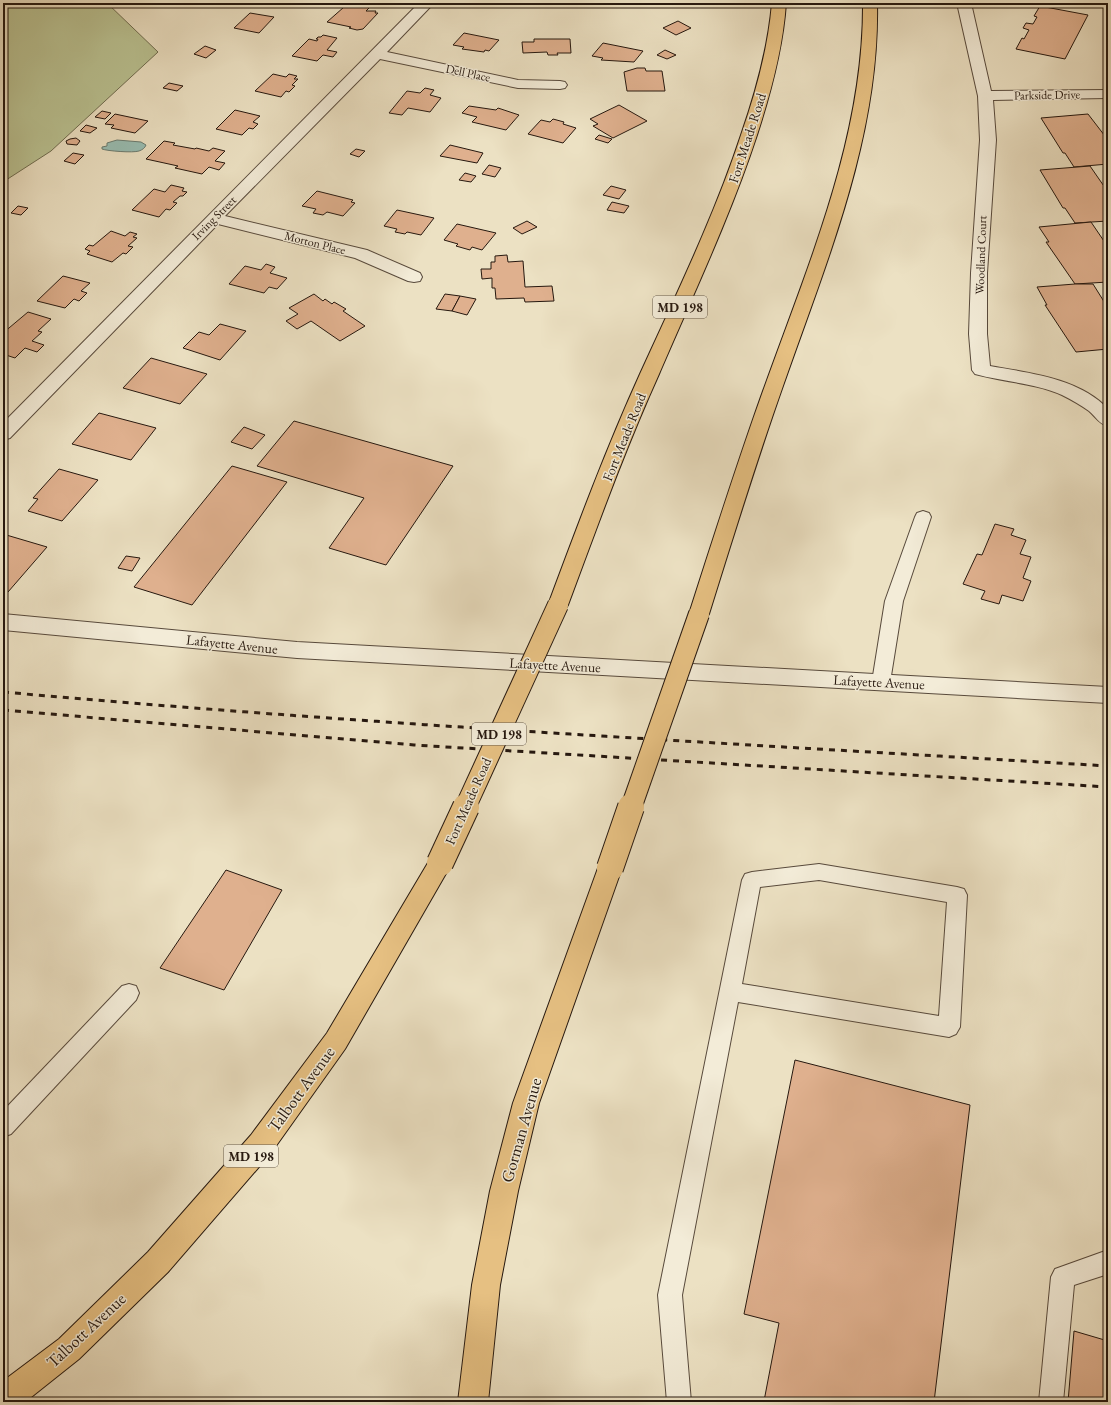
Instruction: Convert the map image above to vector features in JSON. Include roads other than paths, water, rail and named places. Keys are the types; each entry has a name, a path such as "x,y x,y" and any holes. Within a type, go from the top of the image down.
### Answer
{"main road":[{"name":"Fort Meade Road","path":"440,863 558,605 634,410 703,257 741,164 762,94 775,41 779,3"},
{"name":"Gorman Avenue","path":"473,1402 486,1285 504,1191 526,1103 699,614 760,424 819,260 844,182 859,122 869,68 872,29 870,3"},
{"name":"Talbott Avenue","path":"3,1400 69,1349 158,1262 261,1144 336,1041 440,863"}],"street":[{"name":"Irving Street","path":"3,434 427,3"},
{"name":"Woodland Court","path":"964,3 985,96 988,140 987,173 978,273 978,334 980,370 1031,380 1076,393 1101,410 1108,420"},
{"name":"Dell Place","path":"376,54 518,84 560,85"},
{"name":"Parkside Drive","path":"985,96 1108,94"},
{"name":"Morton Place","path":"214,218 361,254 414,277"},
{"name":"Lafayette Avenue","path":"3,622 297,650 1108,695"}],"lane":[{"path":"881,682 894,602 923,517"},
{"path":"680,1402 670,1295 729,992 752,880 819,872 957,895 949,1026 729,992"},
{"path":"3,1126 129,993"},
{"path":"1051,1402 1063,1277 1108,1262"}],"water":[{"path":"117,140 141,142 146,145 136,152 120,152 102,149 102,147 107,146 107,143"}],"railway":[{"path":"3,692 141,704 417,724 693,742 1108,766"},
{"path":"3,710 414,745 1108,787"}]}
